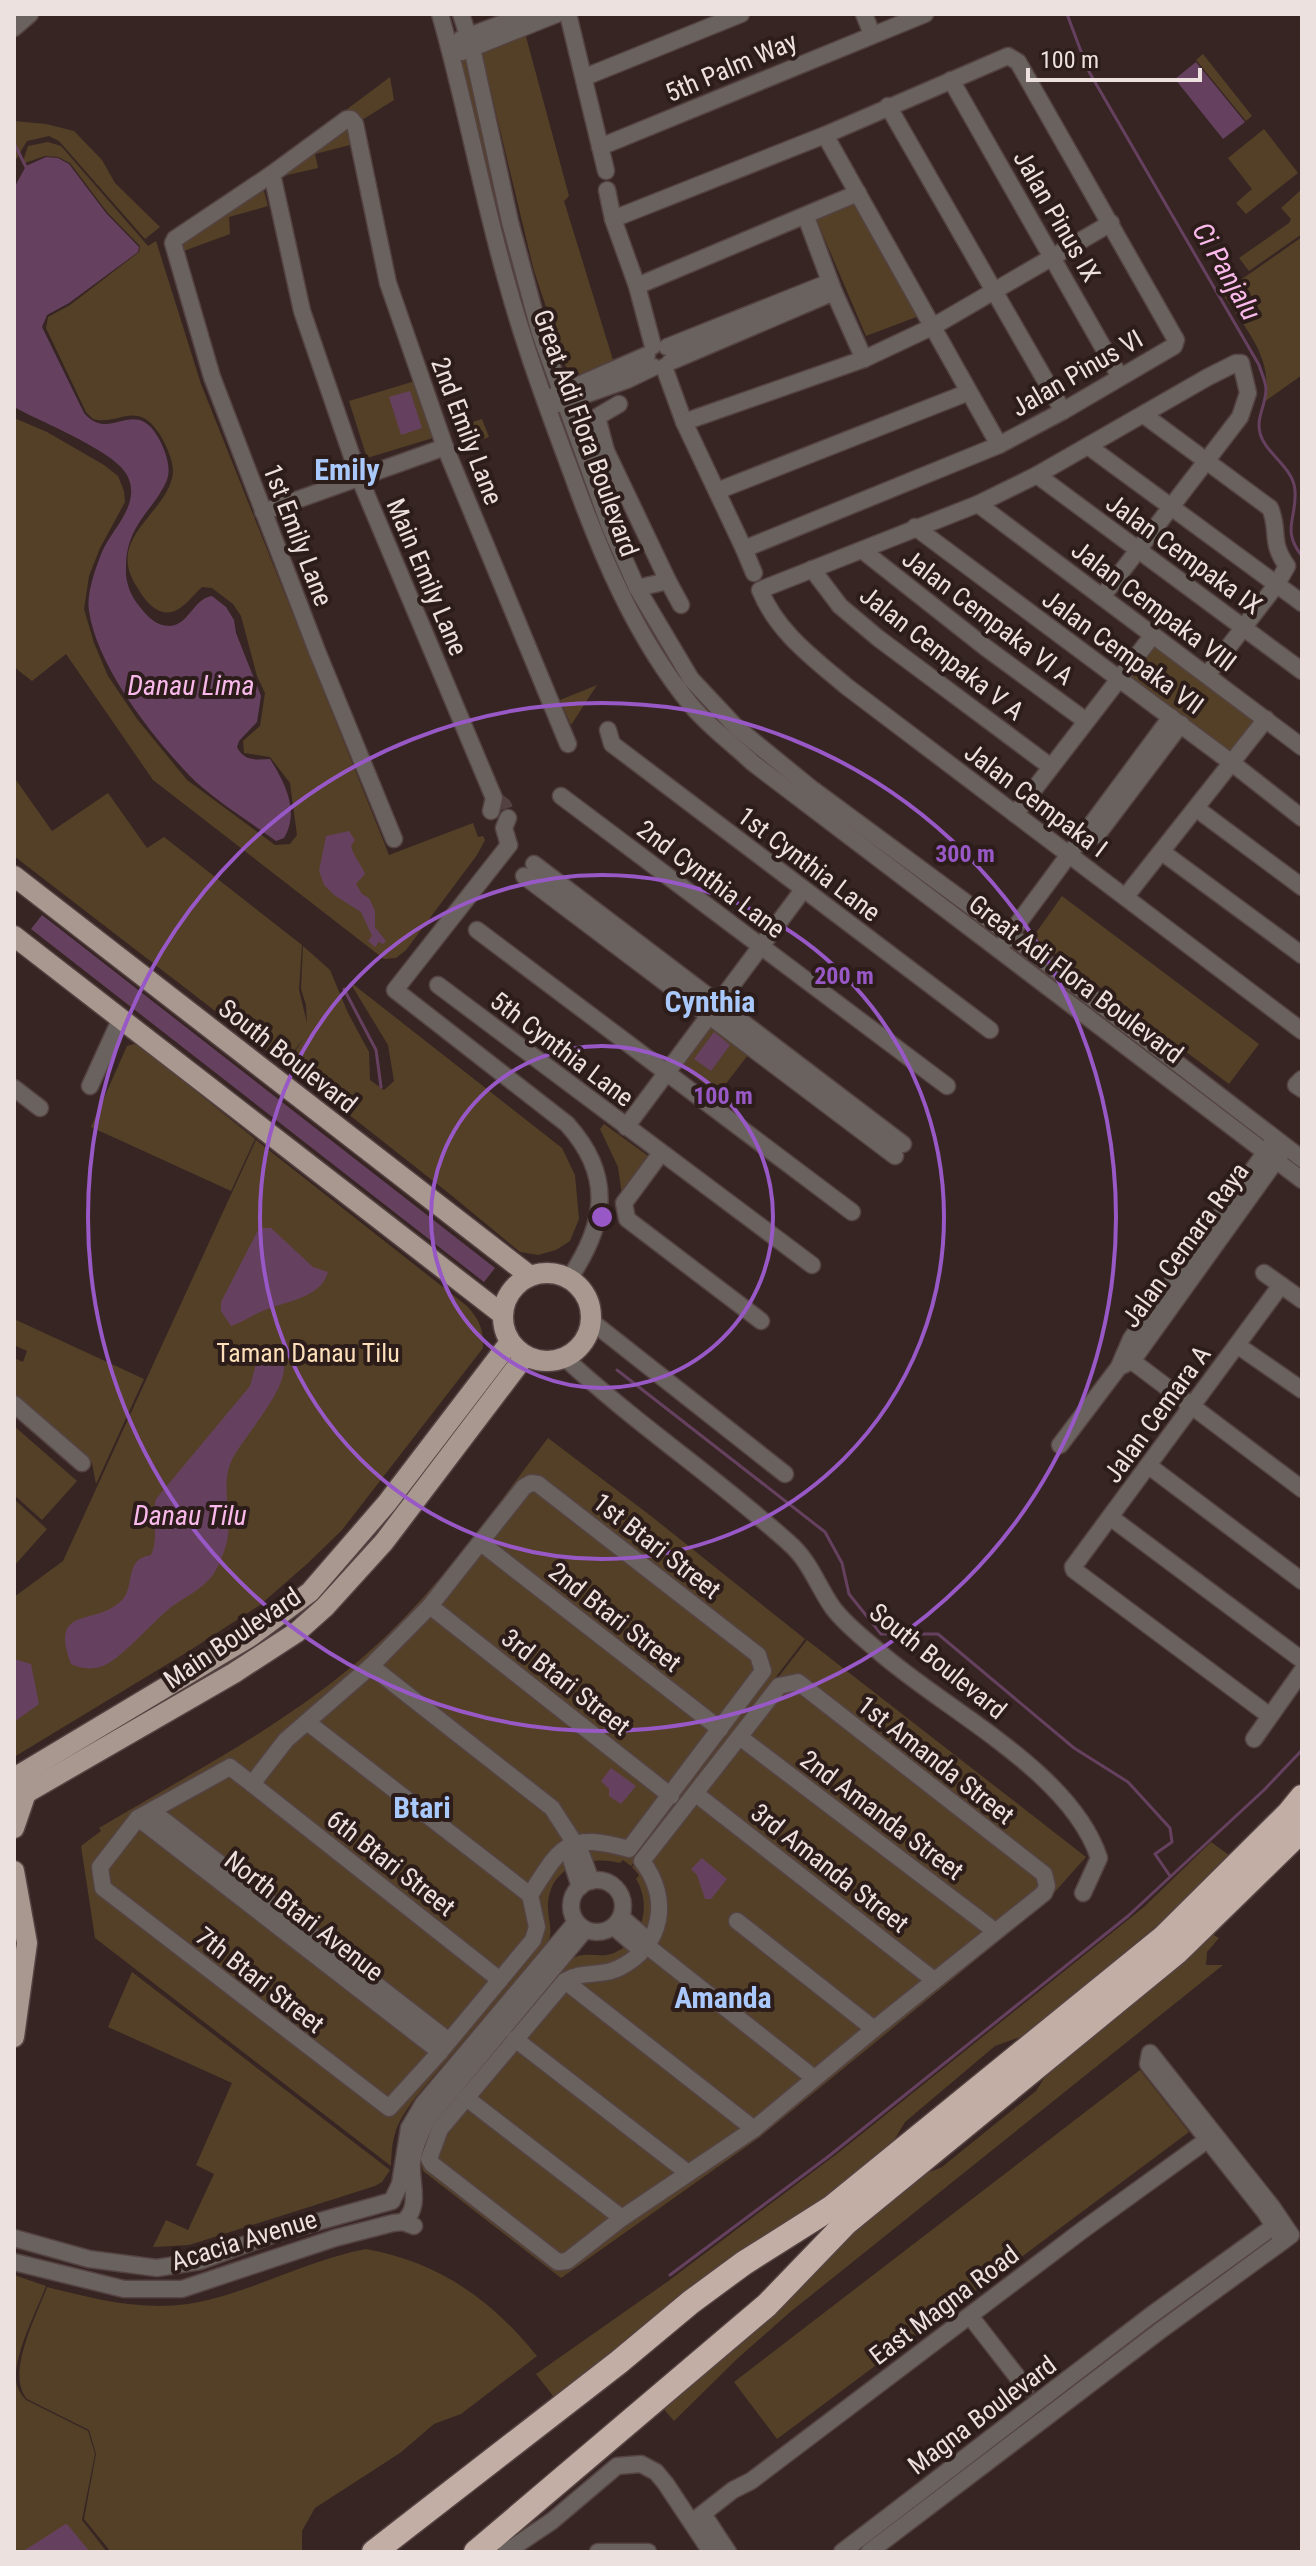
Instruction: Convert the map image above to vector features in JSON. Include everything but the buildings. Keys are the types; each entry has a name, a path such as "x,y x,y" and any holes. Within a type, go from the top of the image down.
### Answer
{"highway":[{"path":"476,2552 767,2305 839,2216 1164,1937 1302,1797"},
{"path":"374,2552 744,2263 839,2216 1177,1952 1302,1830"}],"main road":[{"name":"South Boulevard","path":"14,876 530,1276"},
{"path":"14,936 502,1314"},
{"path":"550,1273 569,1279 584,1292 588,1301 591,1321 586,1339 565,1358 545,1362 517,1349 505,1334 504,1304 514,1287 530,1276 550,1273"},
{"name":"Main Boulevard","path":"18,1790 251,1636 310,1592 517,1349"},
{"name":"Main Boulevard","path":"18,1790 234,1673 297,1632 325,1607 384,1542 517,1349"},
{"path":"310,1592 325,1607"},
{"path":"281,1614 297,1632"},
{"path":"14,1828 18,1790"},
{"path":"14,1870 27,1943 14,2037"}],"street":[{"name":"Great Adi Flora Boulevard","path":"440,14 506,279 546,404 596,541 640,630 670,678 693,708 758,756 1003,952 1302,1180"},
{"name":"Great Adi Flora Boulevard","path":"461,14 522,274 563,397 610,527 637,588 691,679 736,727 758,756 812,789 1014,938 1302,1159"},
{"path":"470,42 527,14"},
{"path":"450,50 557,14"},
{"path":"568,14 606,171"},
{"path":"585,77 741,14"},
{"path":"864,14 872,34"},
{"name":"5th Palm Way","path":"600,147 925,14"},
{"path":"613,219 825,135 1008,56 1013,57 1111,223 934,326 864,359 684,422"},
{"name":"Jalan Pinus IX","path":"951,80 1120,377"},
{"path":"888,106 1063,411"},
{"name":"2nd Emily Lane","path":"272,174 347,119 354,121 388,283 445,447 568,744"},
{"name":"Jalan Pinus VI","path":"825,135 999,445 1174,346 1176,340 1111,223"},
{"name":"1st Emily Lane","path":"272,174 173,243 212,377 394,839"},
{"name":"Main Emily Lane","path":"272,174 302,311 359,477 498,815 505,852"},
{"path":"607,190 613,219 659,357 684,422 754,573"},
{"path":"637,286 858,193"},
{"path":"806,217 864,359"},
{"path":"546,404 627,380 659,357 832,287"},
{"path":"812,569 978,504 1241,363 1248,393 1240,417 1102,597"},
{"path":"717,491 969,392"},
{"path":"619,404 597,417 606,451 681,605"},
{"path":"1144,415 1270,508 1274,517 1275,548 1287,569 1207,675"},
{"path":"744,549 999,445"},
{"path":"1088,446 1302,603"},
{"path":"263,512 445,447"},
{"path":"587,459 606,451"},
{"name":"Jalan Cempaka IX","path":"1037,475 1302,671"},
{"name":"Jalan Cempaka VIII","path":"978,504 1302,747"},
{"name":"Jalan Cempaka VII","path":"915,527 1302,818"},
{"name":"Jalan Cempaka VI A","path":"862,550 985,647 1086,721"},
{"name":"Jalan Cempaka I","path":"812,569 760,590 776,620 793,641 846,686 1302,1031"},
{"name":"Jalan Cempaka V A","path":"812,569 840,606 878,638 1051,767"},
{"path":"637,588 668,581"},
{"path":"1015,814 1153,635"},
{"path":"1126,896 1266,719"},
{"path":"1003,952 1176,721"},
{"name":"1st Cynthia Lane","path":"608,730 612,744 990,1030"},
{"name":"2nd Cynthia Lane","path":"561,796 947,1086"},
{"path":"1197,809 1302,887"},
{"path":"569,1279 588,1252 600,1196 596,1168 584,1143 567,1124 395,990 505,852 899,1150"},
{"path":"1162,852 1302,955"},
{"path":"626,1127 803,890"},
{"path":"477,930 852,1212"},
{"name":"5th Cynthia Lane","path":"438,985 812,1265"},
{"path":"90,1086 121,1018"},
{"path":"1302,1079 1296,1085 1302,1089"},
{"path":"14,1088 40,1108"},
{"name":"Jalan Cemara Raya","path":"1060,1445 1125,1360 1281,1142"},
{"path":"661,1153 624,1203 627,1219 761,1321"},
{"path":"1264,1273 1302,1300"},
{"name":"Jalan Cemara A","path":"1270,1716 1074,1570 1075,1560 1149,1466 1281,1285"},
{"path":"591,1321 785,1474"},
{"path":"1237,1345 1302,1390"},
{"name":"South Boulevard","path":"565,1358 602,1392 790,1543 833,1608 880,1654 1050,1785 1094,1842 1099,1858 1083,1893"},
{"path":"1125,1360 1193,1406 1302,1489"},
{"path":"14,1404 82,1463"},
{"path":"1149,1466 1302,1581"},
{"name":"1st Btari Street","path":"481,1543 524,1487 531,1483 538,1484 758,1655 762,1662 762,1674 720,1729"},
{"path":"1110,1517 1302,1660"},
{"path":"252,1784 286,1740 371,1666 430,1606 481,1543"},
{"name":"2nd Btari Street","path":"481,1543 720,1729"},
{"name":"3rd Btari Street","path":"430,1606 671,1796"},
{"path":"371,1666 552,1808 581,1853 585,1884 571,1903 581,1926 597,1933 618,1922 623,1904 619,1892 610,1883 585,1884"},
{"path":"1254,1739 1302,1671"},
{"name":"1st Amanda Street","path":"741,1738 779,1686 798,1682 1044,1874 1047,1886 1044,1893 995,1931"},
{"path":"307,1722 530,1895 537,1927 533,1940 445,2046"},
{"path":"530,1895 556,1854 572,1843 592,1842 629,1849 720,1729"},
{"path":"741,1738 642,1861 654,1876 659,1901 659,1919 652,1937 635,1957 617,1969 578,1973 565,1981 440,2129 429,2159 558,2262 567,2261 622,2218 754,2129 995,1931"},
{"name":"2nd Amanda Street","path":"741,1738 995,1931"},
{"name":"6th Btari Street","path":"145,1814 230,1767 500,1980"},
{"name":"3rd Amanda Street","path":"696,1794 934,1980"},
{"name":"7th Btari Street","path":"145,1814 100,1867 103,1888 389,2108 445,2046"},
{"name":"North Btari Avenue","path":"145,1814 445,2046"},
{"path":"737,1921 874,2029"},
{"path":"618,1922 642,1935 646,1945 814,2078"},
{"path":"405,2184 420,2205 403,2224 392,2201 405,2184 409,2128 423,2104 581,1926"},
{"path":"565,1981 754,2129"},
{"path":"515,2039 688,2173"},
{"path":"1211,2137 1148,2064 1150,2053 1278,2223"},
{"path":"465,2097 622,2218"},
{"name":"East Magna Road","path":"697,2518 733,2490 751,2481 1211,2137"},
{"name":"Acacia Avenue","path":"14,2238 89,2259 157,2268 200,2261 274,2234 392,2201"},
{"name":"Magna Boulevard","path":"842,2552 1156,2323 1287,2238 1278,2223 1156,2323 869,2552"},
{"name":"Acacia Avenue","path":"14,2262 124,2289 182,2289 335,2238 403,2224"},
{"path":"970,2316 1026,2388"},
{"path":"506,2552 552,2521 617,2466 641,2464 656,2472 728,2552"},
{"path":"697,2518 711,2552"},
{"path":"598,2552 648,2552"}],"green space":[{"path":"525,33 569,196 564,201 613,360 580,374 566,367 534,271 482,55 488,47"},
{"path":"1203,54 1252,116 1246,121 1196,60"},
{"path":"467,59 516,276 554,386 547,388 510,277 460,60"},
{"path":"390,77 394,100 362,120 342,113"},
{"path":"14,121 74,131 102,160 115,183 160,227 145,239 59,141 49,136 27,141 14,163"},
{"path":"342,127 350,129 354,144 315,154 318,168 283,176"},
{"path":"1264,129 1298,173 1246,214 1236,203 1252,189 1228,158"},
{"path":"48,142 61,146 148,246 156,241 201,384 389,855 473,823 478,837 483,836 485,840 406,950 396,958 384,959 153,780 66,654 32,681 14,667 14,418 47,432 118,476 125,502 89,576 84,609 108,676 137,719 187,780 275,845 290,844 297,835 290,783 270,757 244,753 243,741 260,726 265,693 257,676 241,616 233,604 212,588 202,587 179,608 163,612 142,595 129,569 128,554 133,540 169,488 173,473 170,455 148,420 133,416 93,419 86,412 46,328 48,317 70,305 139,252 140,246 107,212 70,163 58,157 45,156 22,164 28,146"},
{"path":"253,189 264,191 268,206 229,217 230,234 181,252 182,241"},
{"path":"1302,189 1302,234 1249,271 1239,258 1289,223 1291,219 1281,208"},
{"path":"851,198 919,316 866,336 814,214"},
{"path":"1302,237 1302,375 1264,402 1267,387 1262,358 1222,293"},
{"path":"415,381 433,438 367,458 349,401"},
{"path":"482,419 489,437 462,447 455,428"},
{"path":"1152,642 1255,720 1229,754 1127,676"},
{"path":"597,685 571,725 560,700"},
{"path":"16,780 52,831 108,793 147,848 164,837 302,945 299,990 307,1023 301,989 303,946 330,970 369,1052 370,1080 384,1090 394,1081 388,1045 349,981 562,1148 575,1175 579,1219 570,1241 556,1250 538,1255 520,1252 286,1065 304,1038 284,1064 14,856"},
{"path":"1062,896 1259,1044 1229,1084 1033,937"},
{"path":"709,1020 751,1051 718,1094 677,1063"},
{"path":"134,1044 255,1139 231,1191 91,1127 127,1046"},
{"path":"604,1124 651,1158 622,1195 618,1167 600,1129"},
{"name":"Taman Danau Tilu","path":"256,1140 467,1306 480,1325 483,1348 342,1530 260,1605 14,1757 14,1597 63,1561"},
{"path":"14,1319 144,1379 96,1484 92,1463 14,1394 14,1358 23,1362 27,1351 14,1345"},
{"path":"14,1426 77,1481 42,1520 14,1495"},
{"path":"548,1438 805,1639 631,1866 623,1860 620,1863 584,1862 563,1872 556,1880 548,1904 548,1942 415,2098 396,2130 391,2166 95,1938 81,1846 101,1831 99,1828 291,1712 379,1643 456,1559"},
{"path":"14,1499 47,1529 14,1566"},
{"path":"807,1640 1086,1857 1044,1904 760,2137 561,2278 423,2171 421,2156 424,2142 439,2115 572,1959 582,1955 614,1953 632,1940 644,1910 636,1879 639,1875 632,1867"},
{"path":"1211,1842 1233,1858 1195,1894 1023,2036 995,2046 905,2122 890,2147 829,2196 557,2401 536,2374 667,2282 838,2153 1144,1907"},
{"path":"1212,1934 1219,1938 1207,1952 1206,1965 1223,1965 789,2313 674,2421 663,2408 840,2242 915,2178 942,2167 1036,2091 1050,2069"},
{"path":"132,1972 390,2170 382,2182 189,2245 153,2247 166,2220 188,2230 214,2174 196,2165 232,2083 108,2027"},
{"path":"1140,2070 1189,2132 777,2439 734,2382"},
{"path":"366,2249 417,2263 461,2286 501,2317 537,2356 461,2414 434,2424 400,2453 315,2508 302,2531 302,2552 111,2552 84,2519 96,2454 89,2430 27,2399 21,2388 19,2375 25,2344 47,2287 138,2305 194,2303"},
{"path":"14,2275 46,2286 19,2356 18,2387 26,2400 88,2431 95,2454 82,2520 107,2552 14,2552"}],"water":[{"path":"1196,62 1245,122 1223,139 1175,79"},
{"name":"Danau Lima","path":"46,157 58,158 69,164 106,213 139,247 138,252 69,303 47,315 42,327 84,413 102,424 128,420 145,423 163,447 168,476 128,547 128,584 137,603 156,623 176,625 200,602 212,596 226,607 234,620 236,633 261,696 257,722 237,747 247,757 270,759 285,787 291,807 289,828 284,838 276,841 198,784 158,740 114,677 94,632 89,611 92,581 102,552 129,506 131,486 127,475 108,456 14,407 14,188 26,166"},
{"path":"410,391 422,428 401,435 389,397"},
{"path":"349,831 355,840 352,849 365,874 356,884 362,894 369,898 375,911 375,927 386,941 383,944 379,942 375,947 368,941 372,936 361,912 334,895 324,885 319,871 326,836"},
{"path":"42,915 495,1268 484,1282 31,929"},
{"path":"714,1032 730,1045 711,1071 694,1059"},
{"path":"271,1228 313,1267 328,1272 324,1281 311,1293 231,1326 221,1311 221,1302 257,1232"},
{"name":"Danau Tilu","path":"281,1356 284,1367 282,1380 231,1462 227,1481 227,1541 213,1575 199,1589 170,1608 108,1664 89,1668 71,1664 66,1645 66,1632 70,1624 112,1608 123,1599 133,1567 143,1557 151,1555 154,1548 156,1499 250,1386 258,1357"},
{"path":"14,1659 31,1664 39,1704 14,1722"},
{"path":"611,1768 636,1786 621,1804 609,1796 609,1789 601,1781"},
{"path":"702,1858 727,1879 711,1899 705,1899 697,1875 691,1869"},
{"path":"67,2524 90,2552 22,2552 64,2525"}],"waterway":[{"name":"Ci Panjalu","path":"1067,14 1088,70 1259,365 1266,389 1259,422 1260,433 1267,448 1293,482 1295,500 1291,531 1302,556"},
{"path":"14,143 27,169"},
{"path":"344,989 376,1050 381,1087"},
{"path":"617,1370 825,1532 842,1563 849,1594 881,1634 938,1634 1074,1748 1128,1782 1170,1828 1172,1842 1155,1854 1170,1876"},
{"path":"670,2275 829,2156 1128,1916 1264,1790 1302,1750"}],"tunnel":[{"path":"494,798 504,806 508,818"}],"district":[{"name":"Emily","path":"347,470"},
{"name":"Cynthia","path":"710,1002"},
{"name":"Btari","path":"422,1808"},
{"name":"Amanda","path":"723,1998"}]}
